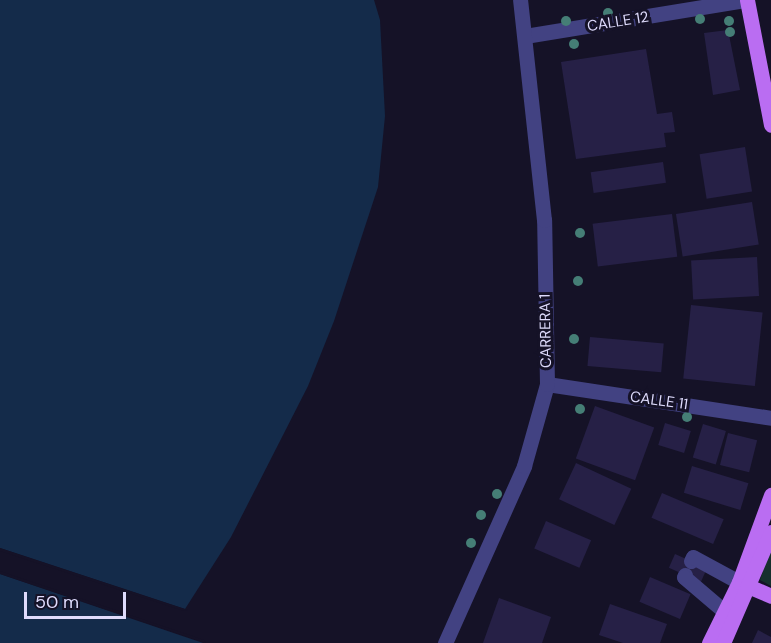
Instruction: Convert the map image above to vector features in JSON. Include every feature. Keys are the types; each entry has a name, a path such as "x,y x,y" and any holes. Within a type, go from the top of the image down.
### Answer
{"main road":[{"path":"746,0 771,125"},
{"path":"723,643 771,495"},
{"path":"709,643 724,611 744,584 771,532"},
{"path":"744,584 771,596"}],"street":[{"name":"CARRERA 1","path":"445,643 524,466 547,384 544,220 520,0"},
{"name":"CALLE 12","path":"525,36 736,4 746,0"},
{"name":"CALLE 11","path":"547,384 771,418"},
{"path":"724,611 684,577 693,557 744,584"}],"green space":[{"path":"771,547 771,586 760,580"}],"water":[{"path":"0,0 374,0 380,20 385,116 378,187 334,321 308,386 231,537 185,609 0,548"},
{"path":"0,574 203,643 0,643"}],"pier":[{"path":"0,548 188,610 184,611 0,551"},
{"path":"0,571 204,640 206,643 0,574"}],"building":[{"path":"728,30 740,90 713,95 704,33"},
{"path":"646,49 657,114 672,112 675,132 664,133 666,147 576,159 561,62"},
{"path":"745,147 752,191 707,199 700,154"},
{"path":"663,162 666,183 594,193 591,172"},
{"path":"752,202 759,244 683,257 676,214"},
{"path":"672,214 677,257 598,266 593,224"},
{"path":"757,257 759,296 693,299 691,260"},
{"path":"691,305 763,313 755,386 683,379"},
{"path":"590,337 664,343 661,372 587,366"},
{"path":"595,406 654,428 635,480 576,459"},
{"path":"665,423 691,431 684,453 658,445"},
{"path":"703,424 726,431 716,464 693,457"},
{"path":"728,433 757,440 749,472 720,465"},
{"path":"576,463 631,489 614,525 559,499"},
{"path":"692,466 748,483 740,510 684,493"},
{"path":"662,493 724,519 713,544 651,518"},
{"path":"546,521 591,540 579,568 534,549"},
{"path":"675,554 707,568 701,582 669,568"},
{"path":"650,577 691,594 680,619 639,602"},
{"path":"499,598 551,617 542,643 483,643"},
{"path":"610,604 667,624 660,643 623,643 599,635"},
{"path":"758,630 771,637 771,643 752,643"}]}
